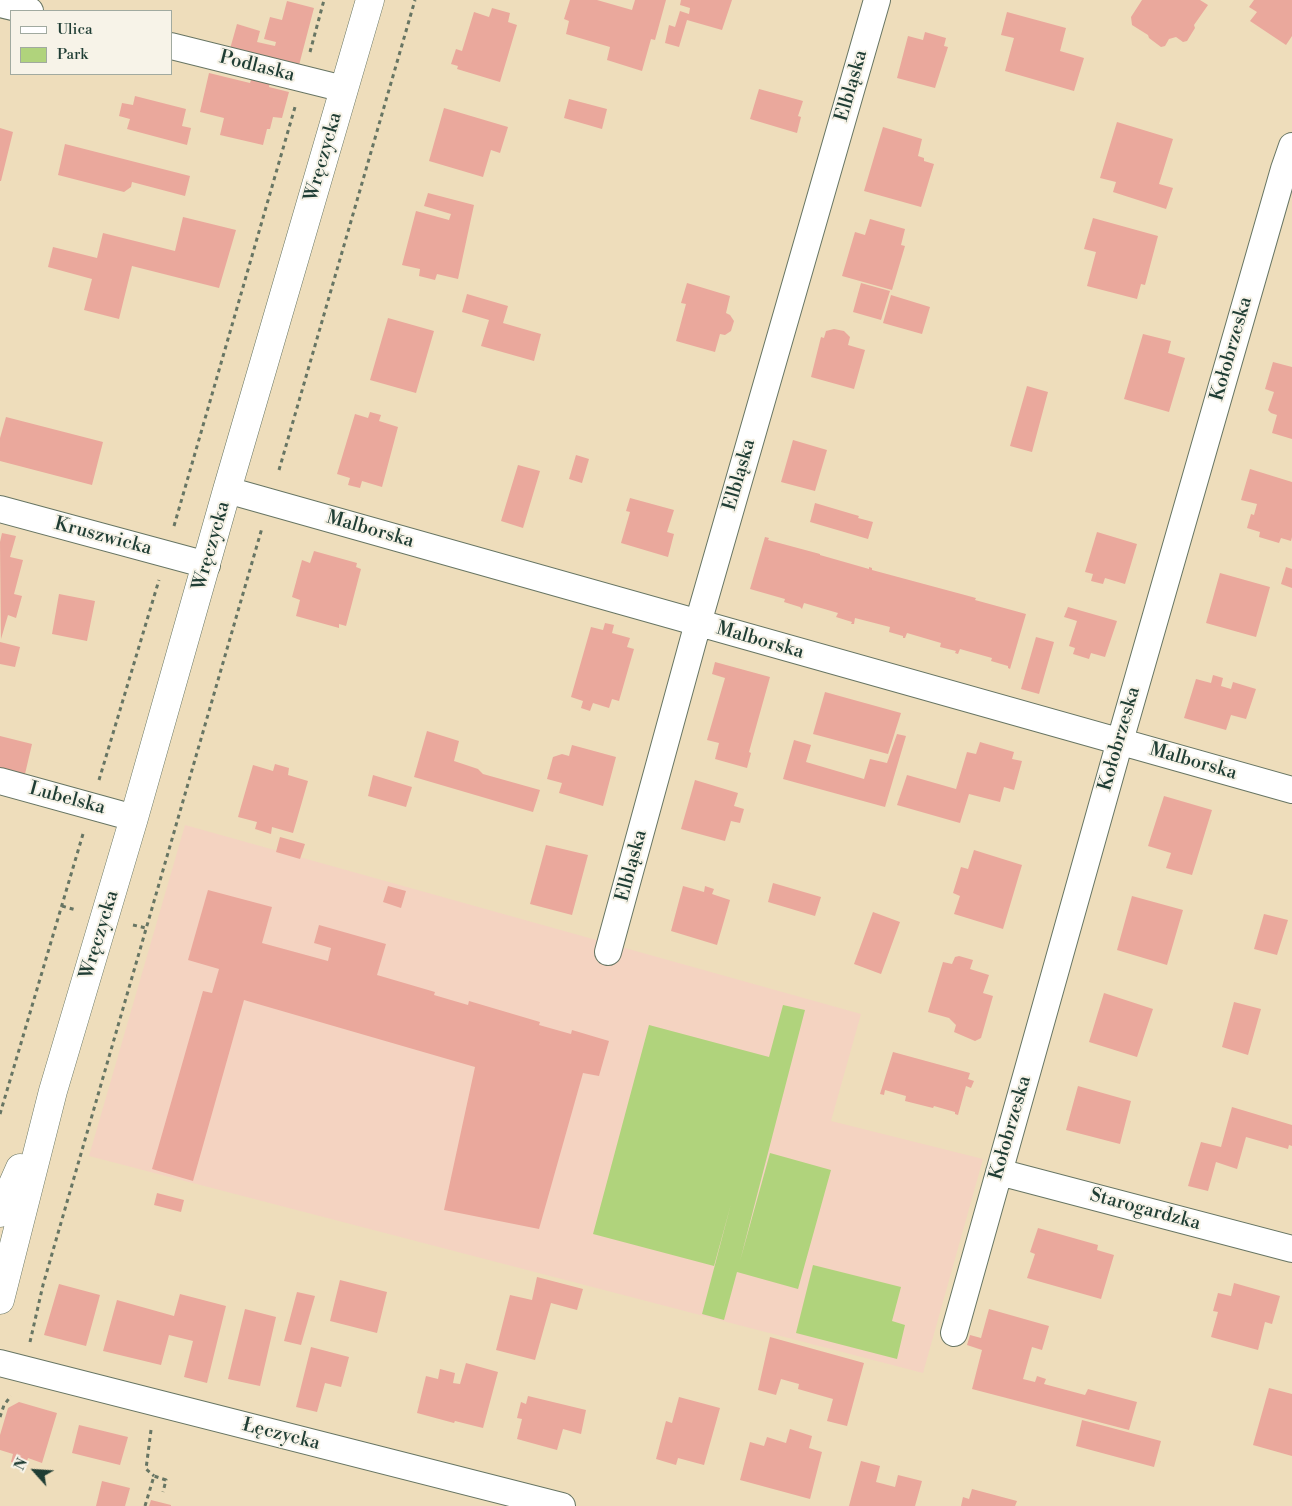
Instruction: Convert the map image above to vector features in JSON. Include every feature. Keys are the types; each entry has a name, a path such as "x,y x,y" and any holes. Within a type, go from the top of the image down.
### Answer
{"main road":[{"name":"Wręczycka","path":"0,1300 53,1091 134,818 370,0"},
{"name":"Wręczycka","path":"0,1213 53,1091"}],"street":[{"name":"Elbląska","path":"608,952 698,623 877,0"},
{"path":"0,4 26,10"},
{"name":"Podlaska","path":"172,46 344,88"},
{"name":"Kołobrzeska","path":"954,1333 1120,740 1292,146"},
{"name":"Malborska","path":"228,490 1292,790"},
{"name":"Kruszwicka","path":"0,509 207,565"},
{"name":"Lubelska","path":"0,781 134,818"},
{"name":"Starogardzka","path":"998,1172 1292,1249"},
{"name":"Łęczycka","path":"12,1366 562,1506"}],"path":[{"path":"310,54 324,0"},
{"path":"278,470 415,0"},
{"path":"172,533 297,102"},
{"path":"0,1417 4,1405 16,1392 12,1366 43,1285 264,521"},
{"path":"97,786 161,572"},
{"path":"0,1114 83,832"},
{"path":"125,923 146,928"},
{"path":"145,1506 154,1476 166,1480 163,1492"}],"shaded area":[{"path":"185,825 861,1014 831,1121 983,1159 923,1373 89,1156"}],"green space":[{"path":"783,1005 805,1010 740,1261 770,1153 831,1170 798,1289 737,1272 724,1320 702,1314 731,1204 714,1266 593,1234 649,1025 769,1057"},
{"path":"813,1265 901,1287 892,1321 905,1325 897,1359 796,1333"}],"building":[{"path":"570,0 597,0 632,10 635,0 666,0 655,40 651,39 642,71 607,60 610,47 566,34 569,21 564,19"},
{"path":"681,0 732,0 722,30 687,20 679,47 665,43 669,25 675,27 680,11 689,14 690,8 680,5"},
{"path":"1142,0 1200,0 1208,5 1194,25 1195,28 1187,41 1183,42 1176,37 1169,39 1165,46 1161,47 1149,38 1148,35 1132,25 1131,17"},
{"path":"1254,0 1292,0 1292,36 1286,45 1250,21 1257,12 1249,7"},
{"path":"287,1 314,8 298,69 230,49 237,24 260,31 257,42 275,46 276,42 264,39 270,17 282,20"},
{"path":"492,8 510,13 508,22 517,25 500,82 457,69 458,66 451,64 456,49 462,51 474,12 489,17"},
{"path":"1007,12 1066,28 1060,51 1084,58 1074,91 1005,71 1014,38 1001,35"},
{"path":"925,32 946,38 944,46 948,47 935,88 897,78 908,36 923,40"},
{"path":"209,73 250,83 252,77 270,81 269,87 289,92 282,118 273,117 270,129 267,129 263,145 220,135 224,118 200,112"},
{"path":"759,89 803,101 798,116 801,117 797,133 750,119"},
{"path":"135,96 186,109 182,126 191,128 187,145 127,129 130,119 119,116 122,103 133,105"},
{"path":"569,99 607,109 602,129 564,118"},
{"path":"444,108 508,127 500,153 491,150 483,177 429,161"},
{"path":"1117,122 1173,139 1159,184 1173,188 1166,209 1113,192 1116,182 1100,178"},
{"path":"883,127 922,139 918,156 924,158 924,161 934,164 921,207 864,191"},
{"path":"0,128 13,132 1,181 0,181"},
{"path":"65,144 190,176 185,196 132,182 131,187 124,192 58,175"},
{"path":"428,193 474,205 458,279 437,274 435,280 419,276 420,269 402,265 416,211 449,220 451,214 424,206"},
{"path":"183,217 236,230 219,288 132,266 119,319 84,310 92,279 48,267 53,247 97,258 103,233 175,251"},
{"path":"1093,218 1158,236 1145,285 1141,284 1137,299 1087,286 1096,252 1084,249"},
{"path":"870,219 905,229 901,245 905,246 892,290 842,276 855,232 865,235"},
{"path":"687,283 730,296 726,313 734,321 731,331 725,335 720,334 715,352 676,341 686,304 681,303"},
{"path":"861,283 890,291 881,320 853,312"},
{"path":"467,294 508,306 503,323 541,334 534,361 481,346 489,320 462,312"},
{"path":"891,295 930,307 922,334 883,323"},
{"path":"388,318 434,331 416,393 370,380"},
{"path":"834,329 844,331 850,337 848,345 865,350 854,389 811,377 821,337 824,338 826,331"},
{"path":"1143,334 1171,341 1168,353 1185,358 1169,412 1124,399"},
{"path":"1273,362 1292,367 1292,439 1272,433 1277,415 1268,410 1274,392 1265,389"},
{"path":"1027,386 1048,392 1032,452 1010,446"},
{"path":"370,412 381,415 379,421 398,427 382,487 362,481 360,488 348,485 350,478 337,474 355,414 368,418"},
{"path":"6,417 103,442 92,485 0,461 0,438"},
{"path":"793,440 827,450 815,491 781,482"},
{"path":"576,455 589,459 582,483 569,479"},
{"path":"518,465 540,471 523,528 501,521"},
{"path":"1250,469 1292,482 1291,541 1281,538 1279,543 1259,537 1260,532 1247,528 1251,514 1254,515 1257,504 1241,500"},
{"path":"630,498 674,510 667,532 674,534 668,557 621,543 630,512 626,511"},
{"path":"815,503 873,522 868,539 810,522"},
{"path":"1097,532 1137,544 1125,584 1105,578 1103,584 1091,581 1093,574 1085,572"},
{"path":"2,533 16,536 10,557 23,560 14,594 22,596 16,618 8,615 1,639 0,542"},
{"path":"765,537 769,538 768,540 869,569 869,567 872,570 976,598 975,600 1026,614 1010,669 1008,666 991,661 992,658 960,649 958,654 955,653 956,651 940,647 941,643 907,633 905,638 903,638 903,636 889,632 890,627 855,618 854,624 851,624 852,622 836,617 838,613 804,603 802,609 784,602 785,599 750,589"},
{"path":"314,551 357,563 356,567 361,569 346,626 339,624 339,628 296,616 300,600 292,597 302,560 310,563"},
{"path":"1286,567 1292,569 1292,588 1281,584"},
{"path":"1220,573 1270,587 1256,637 1206,623"},
{"path":"59,594 95,601 87,641 52,634"},
{"path":"1068,607 1117,621 1105,657 1091,653 1089,659 1073,654 1075,648 1069,646 1077,621 1064,617"},
{"path":"605,623 614,625 612,633 630,638 627,647 634,649 619,701 612,699 609,708 593,703 590,711 581,708 583,701 571,697 591,627 603,630"},
{"path":"1036,637 1054,642 1039,694 1021,689"},
{"path":"0,642 20,647 15,667 0,664"},
{"path":"715,662 770,677 749,752 751,753 747,768 715,759 719,743 707,740 725,678 712,674"},
{"path":"1213,675 1223,678 1221,686 1231,689 1233,682 1256,689 1246,719 1231,715 1226,730 1184,718 1196,679 1211,683"},
{"path":"825,692 901,713 888,754 813,734"},
{"path":"427,731 459,741 454,761 478,769 483,774 540,790 533,812 414,777"},
{"path":"897,734 906,736 885,807 783,779 794,740 811,745 806,762 864,779 870,759 887,763"},
{"path":"0,736 32,744 25,774 0,768"},
{"path":"980,742 1014,752 1012,759 1022,761 1014,790 1004,787 1000,802 969,794 960,823 897,805 907,775 956,789 967,752 976,754"},
{"path":"572,745 616,757 603,806 559,793 562,783 547,779 553,757 562,754 569,756"},
{"path":"275,764 289,768 288,775 308,781 293,833 272,827 271,834 255,829 257,822 238,817 253,765 273,771"},
{"path":"373,775 412,787 406,807 368,796"},
{"path":"695,780 738,793 734,806 744,809 740,823 731,821 725,841 681,829"},
{"path":"1164,796 1212,810 1192,875 1166,868 1171,853 1148,846"},
{"path":"280,837 305,844 300,859 276,852"},
{"path":"546,845 588,855 572,915 530,904"},
{"path":"974,850 1022,865 1003,929 954,914 960,896 953,893 961,867 968,869"},
{"path":"773,883 821,897 815,916 768,902"},
{"path":"388,886 406,891 401,908 383,902"},
{"path":"683,886 704,892 705,886 714,889 712,894 730,900 717,945 671,931"},
{"path":"208,890 272,907 262,943 328,961 331,948 314,943 319,925 386,944 377,975 435,992 434,995 468,1005 469,1001 540,1022 539,1025 571,1034 572,1030 609,1041 599,1076 583,1073 539,1229 444,1210 475,1067 244,1000 193,1181 152,1169 203,991 212,993 219,969 188,960"},
{"path":"1132,896 1183,910 1167,965 1117,950"},
{"path":"873,912 900,922 881,974 854,964"},
{"path":"1264,914 1288,920 1277,955 1254,949"},
{"path":"959,956 973,960 970,969 989,975 983,993 993,996 981,1038 975,1041 954,1032 956,1025 949,1018 928,1012 943,962 952,964 955,957"},
{"path":"1104,993 1153,1009 1137,1057 1089,1042"},
{"path":"1234,1002 1261,1009 1248,1055 1222,1047"},
{"path":"893,1052 970,1073 968,1079 974,1081 971,1088 966,1086 958,1115 955,1112 934,1106 933,1108 905,1101 906,1096 885,1090 884,1095 880,1094"},
{"path":"1078,1086 1131,1101 1120,1144 1066,1130"},
{"path":"1232,1107 1292,1125 1292,1146 1289,1145 1288,1149 1246,1137 1237,1169 1216,1162 1208,1191 1188,1186 1201,1142 1221,1147"},
{"path":"157,1193 184,1200 181,1212 154,1205"},
{"path":"1038,1228 1098,1245 1097,1250 1114,1255 1101,1299 1027,1278 1035,1254 1030,1252"},
{"path":"537,1277 583,1289 577,1310 551,1303 535,1360 496,1350 510,1295 532,1300"},
{"path":"340,1280 387,1292 377,1333 330,1321"},
{"path":"1234,1283 1280,1296 1272,1324 1265,1322 1258,1350 1211,1337 1218,1312 1213,1311 1218,1293 1231,1296"},
{"path":"59,1284 100,1295 86,1346 44,1335"},
{"path":"297,1292 315,1296 301,1345 284,1341"},
{"path":"180,1294 226,1306 207,1383 184,1377 193,1341 169,1335 161,1365 103,1351 117,1300 174,1316"},
{"path":"245,1309 276,1317 260,1386 228,1379"},
{"path":"989,1309 1049,1326 1042,1350 1032,1347 1023,1379 1035,1382 1037,1376 1046,1379 1044,1384 1085,1395 1088,1389 1137,1402 1129,1430 972,1389 982,1350 967,1345 970,1335 981,1338"},
{"path":"770,1337 864,1363 847,1426 827,1421 833,1399 798,1389 799,1384 781,1379 776,1395 758,1390"},
{"path":"311,1347 349,1357 341,1387 325,1383 317,1412 296,1407"},
{"path":"466,1363 498,1372 483,1428 455,1421 454,1423 417,1413 426,1376 438,1379 440,1369 455,1373 453,1383 460,1384"},
{"path":"1269,1388 1292,1394 1292,1456 1253,1445"},
{"path":"528,1396 586,1410 581,1434 563,1429 557,1450 517,1439 522,1419 517,1418 521,1402 526,1404"},
{"path":"679,1397 720,1408 704,1465 678,1458 676,1465 656,1459 666,1421 672,1423"},
{"path":"19,1402 57,1413 42,1463 28,1458 25,1467 11,1462 13,1454 0,1450 0,1435 8,1408"},
{"path":"1082,1420 1161,1441 1154,1467 1076,1446"},
{"path":"79,1425 128,1437 120,1465 72,1453"},
{"path":"790,1429 812,1436 809,1448 822,1452 810,1499 740,1480 750,1442 764,1446 767,1437 786,1443"},
{"path":"861,1461 880,1466 876,1482 895,1487 898,1475 922,1481 915,1506 849,1506"},
{"path":"102,1481 130,1488 125,1506 96,1506"},
{"path":"972,1489 1017,1501 1015,1506 961,1506 963,1497 969,1499"},
{"path":"151,1500 171,1505 171,1506 149,1506"}]}
